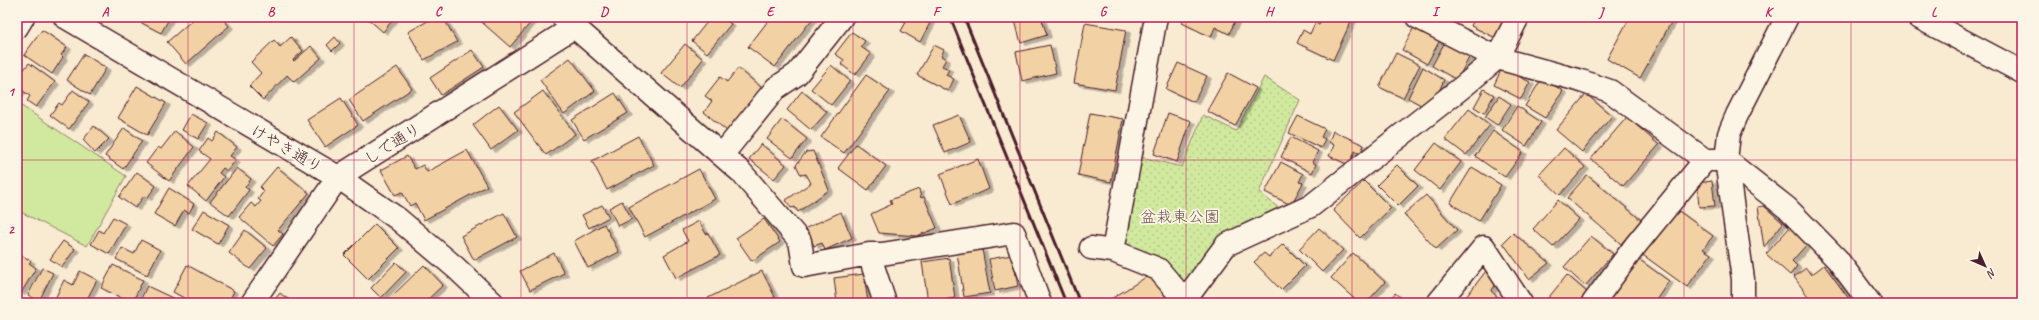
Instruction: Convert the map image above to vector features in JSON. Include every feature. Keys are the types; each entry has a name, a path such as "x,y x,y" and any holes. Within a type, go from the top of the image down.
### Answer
{"street":[{"path":"17,27 23,17"},
{"name":"けやき通り","path":"65,17 338,177 398,219 456,268 493,303"},
{"path":"722,155 776,88 797,74 842,17"},
{"path":"1113,251 1156,17"},
{"path":"1416,17 1497,58 1578,80 1610,91 1787,208 1837,259 1870,303"},
{"path":"1091,248 1113,251 1158,269 1186,302 1226,245 1311,206 1465,85 1497,58 1518,17"},
{"path":"1593,303 1635,246 1716,160 1737,115 1788,17"},
{"path":"1918,17 2022,72"},
{"path":"569,22 742,172 800,240 804,266 869,254 882,254 1014,233 1040,303"},
{"name":"しで通り","path":"252,303 338,177 569,22"},
{"path":"1716,160 1743,279 1743,303"},
{"path":"1438,303 1484,247 1521,303"},
{"path":"869,254 885,303"}],"green space":[{"name":"盆栽東公園","path":"1264,77 1300,100 1259,192 1281,210 1194,282 1183,284 1122,244 1141,157 1182,167 1203,115 1236,131"},
{"path":"17,103 126,176 87,246 17,210"}],"building":[{"path":"140,17 170,17 161,33 138,21"},
{"path":"196,17 221,17 229,26 186,64 167,42"},
{"path":"366,17 395,17 383,32"},
{"path":"435,17 443,17 457,42 424,60 408,32"},
{"path":"476,17 527,17 532,21 510,47"},
{"path":"711,17 722,17 731,24 707,53 692,41"},
{"path":"771,17 813,18 775,67 748,47"},
{"path":"901,17 926,17 931,21 920,42 901,31 906,22 900,19"},
{"path":"1014,17 1041,17 1047,35 1021,43"},
{"path":"1185,17 1237,17 1229,34 1215,27 1211,37 1182,23"},
{"path":"1323,17 1353,17 1333,60 1297,43 1303,30 1310,34 1315,23 1319,25"},
{"path":"1475,17 1505,17 1496,38 1471,26"},
{"path":"1630,17 1670,17 1673,19 1640,78 1607,59"},
{"path":"1085,23 1126,30 1115,90 1074,83"},
{"path":"1414,27 1440,40 1427,64 1402,50"},
{"path":"42,30 67,47 61,55 63,57 52,74 24,55"},
{"path":"852,32 865,41 861,47 871,54 855,75 841,64 844,60 835,54"},
{"path":"291,37 303,51 293,60 294,61 311,46 321,58 294,82 287,75 263,100 249,86 261,73 251,62 274,40 280,47"},
{"path":"335,37 340,43 332,51 327,45"},
{"path":"1445,42 1470,56 1457,80 1432,66"},
{"path":"685,44 703,59 680,88 661,73"},
{"path":"934,45 944,50 941,56 946,59 942,66 949,69 946,75 954,79 948,91 917,75"},
{"path":"1050,45 1056,73 1022,81 1016,52"},
{"path":"472,50 484,67 441,95 430,78"},
{"path":"1396,53 1420,65 1403,98 1379,87"},
{"path":"84,54 106,68 90,95 67,80"},
{"path":"570,58 595,91 564,114 540,80"},
{"path":"29,63 55,82 36,107 27,101 30,96 22,90 17,96 17,71 21,73"},
{"path":"1178,63 1207,76 1194,102 1166,89"},
{"path":"831,65 850,81 831,105 811,89"},
{"path":"397,67 412,89 363,121 349,100"},
{"path":"1423,67 1444,80 1439,91 1421,105 1408,98"},
{"path":"738,68 762,88 727,131 704,112 712,101 705,96 720,77 727,82"},
{"path":"1502,68 1530,82 1521,99 1494,85"},
{"path":"1228,73 1256,88 1235,126 1207,111"},
{"path":"866,75 890,91 844,153 821,137"},
{"path":"1542,78 1563,91 1545,118 1525,106"},
{"path":"137,86 166,103 147,135 118,118"},
{"path":"1484,89 1494,95 1484,113 1474,107"},
{"path":"73,90 89,102 69,129 50,115 59,103 62,105"},
{"path":"543,91 575,134 546,155 514,112"},
{"path":"802,91 827,112 811,130 787,110"},
{"path":"615,93 628,113 584,139 572,120"},
{"path":"1586,94 1612,116 1582,152 1556,130"},
{"path":"1499,96 1511,104 1497,125 1485,117"},
{"path":"341,98 358,125 325,147 307,120"},
{"path":"499,105 518,130 491,150 473,125"},
{"path":"1517,106 1541,122 1526,146 1502,130"},
{"path":"1469,109 1490,125 1466,155 1445,139"},
{"path":"1090,113 1123,119 1111,182 1078,175"},
{"path":"1168,113 1191,121 1177,162 1154,154"},
{"path":"191,114 208,123 198,139 182,130"},
{"path":"959,115 971,142 945,153 933,125"},
{"path":"1298,116 1325,129 1321,137 1325,139 1321,148 1289,133"},
{"path":"1627,117 1659,145 1623,186 1591,159"},
{"path":"782,119 807,139 792,158 767,139"},
{"path":"94,126 109,139 95,153 83,140"},
{"path":"124,128 142,141 123,169 105,156"},
{"path":"175,131 194,147 169,181 146,163 158,147 161,149"},
{"path":"1333,131 1364,145 1360,154 1355,151 1349,165 1329,156 1334,145 1329,142"},
{"path":"1493,131 1523,152 1505,177 1475,156"},
{"path":"218,132 237,147 230,156 236,160 227,171 223,168 219,173 224,177 206,201 188,186 210,159 199,151 208,138 212,141"},
{"path":"638,136 654,165 607,190 592,161"},
{"path":"1291,137 1318,151 1312,162 1316,164 1312,173 1281,157"},
{"path":"1436,143 1461,162 1440,190 1415,170"},
{"path":"761,144 786,165 774,179 749,159"},
{"path":"856,144 886,166 868,190 838,168"},
{"path":"1564,148 1585,167 1560,195 1539,175"},
{"path":"467,150 487,186 424,220 415,203 410,206 402,192 395,195 381,170 407,156 415,169 423,165 427,172"},
{"path":"813,151 829,190 798,212 795,207 791,208 786,200 811,183 806,174 801,175 796,165 806,152"},
{"path":"978,159 989,189 952,204 940,174"},
{"path":"1281,162 1303,174 1299,182 1303,183 1291,205 1265,192"},
{"path":"1397,165 1418,186 1398,206 1377,185"},
{"path":"277,167 309,193 278,230 283,234 273,246 239,217 251,203 256,207 261,201 258,199 264,191 260,187"},
{"path":"1472,167 1501,185 1479,221 1450,203"},
{"path":"237,168 251,179 245,187 249,190 229,216 210,202"},
{"path":"699,169 715,199 645,237 629,207"},
{"path":"137,172 156,186 147,198 144,196 135,208 119,197"},
{"path":"1587,175 1641,220 1621,244 1567,198"},
{"path":"1364,181 1391,208 1360,238 1333,210"},
{"path":"1712,181 1715,206 1699,207 1697,183"},
{"path":"169,188 194,204 189,213 184,210 175,226 154,214"},
{"path":"919,189 921,198 924,197 937,228 917,236 879,233 871,214 892,204 890,200"},
{"path":"1426,195 1457,230 1436,249 1404,214"},
{"path":"1558,200 1579,219 1553,247 1533,229"},
{"path":"622,201 632,219 618,226 609,208"},
{"path":"602,205 609,217 589,228 582,215"},
{"path":"1764,206 1783,223 1764,247 1758,207"},
{"path":"1676,209 1713,236 1703,249 1711,254 1687,287 1643,255"},
{"path":"204,210 229,225 218,244 192,229"},
{"path":"841,212 852,238 825,250 822,243 814,246 806,228"},
{"path":"504,213 517,237 474,260 461,236"},
{"path":"113,217 126,224 109,254 91,244 99,230 103,233"},
{"path":"764,219 780,242 752,261 736,238"},
{"path":"699,221 706,234 708,233 720,255 676,278 664,255 688,241 682,230"},
{"path":"375,224 399,248 368,279 344,255"},
{"path":"604,224 619,252 588,268 574,241"},
{"path":"1790,227 1808,243 1792,261 1797,266 1790,275 1766,254"},
{"path":"1319,228 1343,250 1322,272 1299,249"},
{"path":"245,230 267,248 250,269 229,253"},
{"path":"1513,233 1549,263 1529,279 1503,243"},
{"path":"1591,236 1613,254 1585,286 1564,267"},
{"path":"141,240 160,250 147,275 116,259 122,248 134,254"},
{"path":"63,241 75,249 62,267 50,259"},
{"path":"1283,244 1305,266 1281,290 1254,262 1264,253 1269,257"},
{"path":"982,249 990,293 964,297 957,253"},
{"path":"554,253 564,273 530,290 520,271"},
{"path":"1353,253 1385,282 1366,303 1359,303 1331,278"},
{"path":"1012,255 1018,286 995,291 989,259"},
{"path":"23,256 31,261 29,263 36,268 21,293 17,291 17,259 20,261"},
{"path":"949,258 955,298 928,302 922,262"},
{"path":"1637,258 1669,281 1654,303 1604,303"},
{"path":"396,262 406,272 381,298 371,288"},
{"path":"113,265 143,280 132,303 101,288"},
{"path":"187,265 234,291 228,303 193,303 173,292"},
{"path":"424,265 443,285 424,303 393,303 389,299"},
{"path":"1824,265 1852,303 1813,303 1794,277 1806,268 1811,275"},
{"path":"42,268 53,273 39,301 28,295"},
{"path":"80,271 97,280 85,303 53,303 64,280 73,285"},
{"path":"762,271 775,297 763,303 711,303 708,298"},
{"path":"1486,271 1497,283 1491,291 1504,303 1473,303 1466,297"},
{"path":"864,274 868,303 837,303 834,278"},
{"path":"1151,274 1170,303 1113,303 1111,299"},
{"path":"1567,275 1588,293 1579,303 1544,303"},
{"path":"147,286 183,303 139,303"},
{"path":"280,293 292,303 272,303"},
{"path":"1395,293 1407,303 1387,303"}],"railway":[{"path":"950,17 1066,303"},
{"path":"964,17 1080,303"}]}
